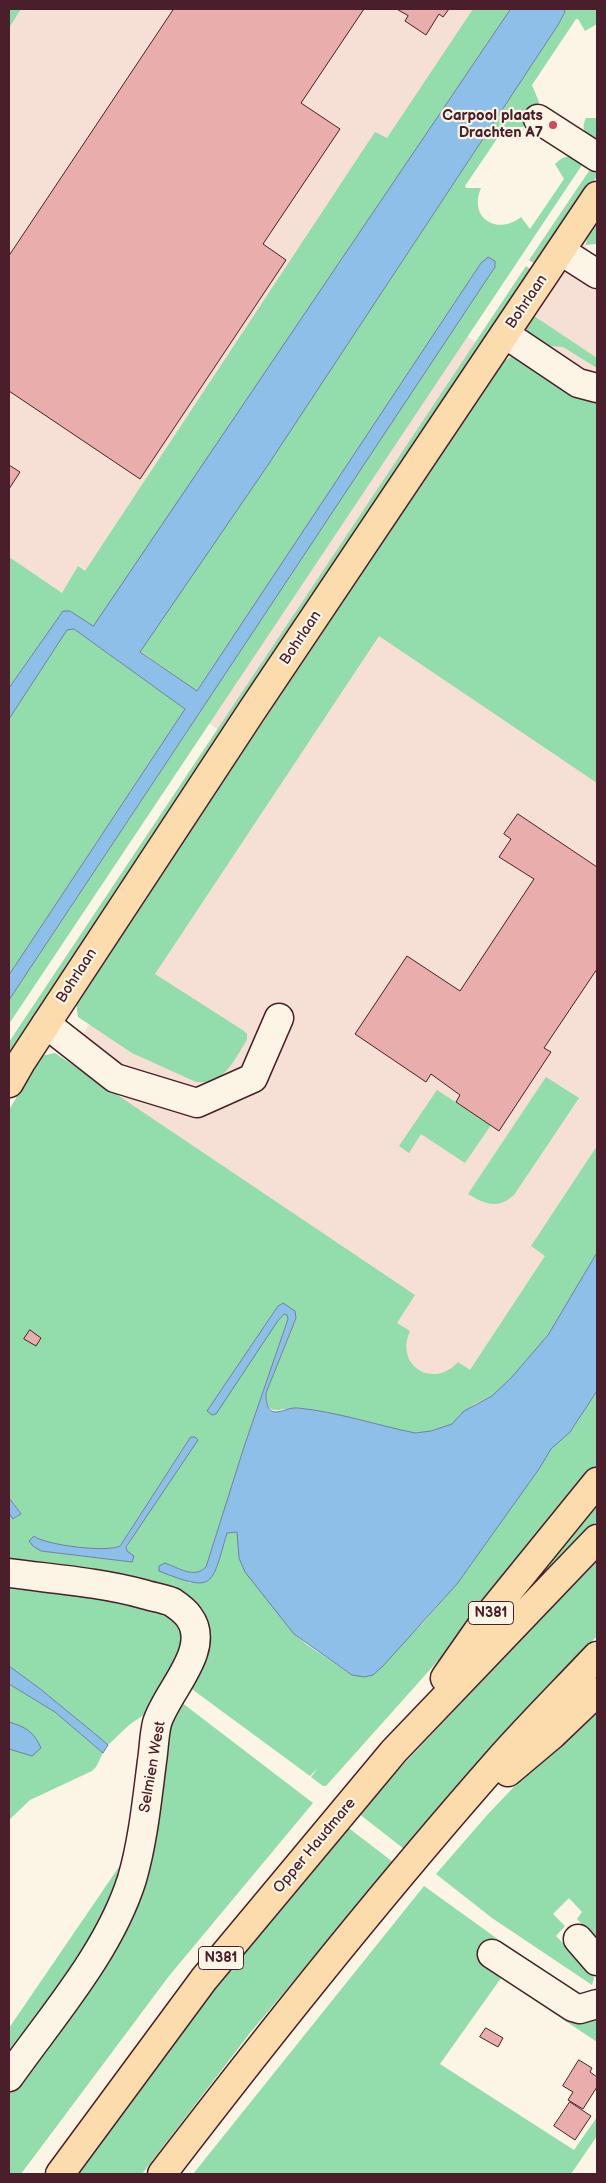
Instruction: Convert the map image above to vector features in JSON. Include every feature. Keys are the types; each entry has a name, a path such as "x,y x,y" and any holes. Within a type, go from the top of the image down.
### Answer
{"main road":[{"name":"Bohrlaan","path":"9,1083 251,712 597,196"},
{"name":"N381","path":"394,1751 489,1615 597,1482"},
{"name":"Opper Haudmare","path":"60,2174 204,1979 394,1751 597,1539"},
{"path":"162,2174 264,2041 440,1829 500,1759 597,1656"},
{"path":"440,1829 552,1735 597,1692"}],"street":[{"path":"538,120 597,157"},
{"path":"561,251 597,274"},
{"path":"505,334 578,383 597,388"},
{"path":"541,358 562,354 597,378"},
{"path":"46,1024 115,1078 197,1104 253,1078 279,1018"},
{"name":"Selmien West","path":"9,1572 121,1588 171,1602 182,1609 190,1618 196,1638 196,1646 158,1722 139,1850 122,1906 108,1935 84,1972 9,2077"},
{"path":"578,1939 597,1961"},
{"path":"492,1954 573,2007 580,2009 597,2004"}],"shaded area":[{"path":"9,9 526,9 360,264 504,361 587,236 586,245 588,251 595,258 597,255 597,1272 492,1430 19,1137 256,757 9,579"}],"green space":[{"path":"9,9 21,9 9,28"},
{"path":"473,9 511,9 93,627 70,611 63,611 9,688 9,557 62,593 78,566 85,571 375,132 387,138"},
{"path":"564,9 597,9 597,24 585,31 578,19 576,19 532,85 539,102 523,127 505,127 465,186 466,188 481,188 478,208 487,221 503,225 521,217 530,229 564,179 555,164 562,158 574,155 584,162 9,1024 9,1000 495,267 495,262 481,263 197,691 140,651 268,465 558,25 565,13"},
{"path":"586,118 597,118 597,142 585,133 584,123"},
{"path":"591,168 597,168 597,176 537,265 529,260"},
{"path":"597,224 597,244 586,245 587,236"},
{"path":"526,266 533,271 9,1060 9,1042"},
{"path":"534,316 597,358 597,368 563,347 537,345 526,334 527,326"},
{"path":"517,354 597,395 597,783 379,636 155,974 244,1031 247,1034 247,1040 227,1070 214,1080 206,1082 196,1082 132,1053 78,1017 76,1002 504,361"},
{"path":"70,628 185,709 9,975 9,719"},
{"path":"55,1053 415,1295 397,1323 410,1331 406,1343 407,1354 412,1363 419,1370 428,1373 438,1374 448,1370 458,1362 470,1370 545,1256 531,1246 597,1146 597,1253 548,1335 511,1378 492,1396 474,1404 452,1424 431,1431 415,1433 284,1409 275,1410 269,1408 266,1393 296,1318 283,1303 278,1306 207,1411 277,1322 284,1314 287,1315 288,1319 244,1447 206,1567 196,1572 191,1572 165,1563 190,1583 216,1569 227,1533 238,1532 278,1613 294,1634 352,1675 364,1677 422,1624 457,1584 539,1469 550,1449 570,1432 597,1391 597,1469 558,1519 452,1645 326,1786 323,1786 311,1777 318,1768 310,1776 189,1687 208,1628 9,1564 9,1513 14,1519 21,1514 9,1498 9,1110 41,1056","holes":["191,1437 126,1548 132,1562 41,1551 34,1537 50,1543 76,1548 103,1549 120,1546"]},
{"path":"546,1077 579,1098 514,1195 502,1203 491,1204 468,1194"},
{"path":"437,1090 491,1125 465,1163 421,1134 409,1153 399,1146"},
{"path":"597,1494 597,1521 509,1611"},
{"path":"597,1558 597,1636 436,1811 404,1849 358,1813"},
{"path":"9,1580 173,1612 188,1635 155,1707 129,1725 108,1745 39,1688 9,1666"},
{"path":"9,1684 55,1712 103,1753 92,1771 30,1800 9,1820"},
{"path":"597,1700 597,1941 577,1919 582,1912 569,1898 553,1914 565,1926 556,1936 592,1973 594,1978 592,1985 492,1918 436,1874 488,1814"},
{"path":"181,1702 313,1803 169,1976 21,2174 9,2174 9,2091 104,1960 168,1732"},
{"path":"346,1826 393,1862 250,2033 142,2174 73,2174 180,2030"},
{"path":"123,1861 114,1903 9,2062 9,2028"},
{"path":"424,1886 499,1940 585,1997 597,2011 597,2042 501,1978 440,2064 574,2150 597,2117 597,2136 571,2174 193,2174"}],"water":[{"path":"511,9 564,9 565,12 268,465 140,652 197,691 481,263 488,257 495,261 495,267 9,1000 9,975 185,709 74,629 67,630 9,719 9,688 63,611 70,611 93,626"},
{"path":"597,1253 597,1391 570,1432 551,1449 539,1469 457,1584 373,1675 364,1677 352,1675 294,1634 245,1572 239,1558 237,1532 227,1533 218,1565 208,1580 201,1583 191,1582 159,1571 159,1566 165,1563 191,1572 196,1572 206,1567 244,1447 288,1319 287,1315 284,1314 277,1322 216,1414 212,1415 207,1411 278,1306 283,1303 295,1311 296,1318 266,1393 267,1404 272,1411 295,1408 313,1410 415,1433 431,1431 452,1424 464,1411 492,1396 511,1378 548,1335"},
{"path":"191,1437 195,1437 198,1440 126,1547 127,1551 134,1556 132,1562 41,1551 29,1541 34,1536 50,1542 76,1547 103,1549 120,1546"},
{"path":"9,1498 21,1514 13,1519 9,1513"},
{"path":"9,1666 39,1688 108,1745 103,1753 55,1712 9,1684"},
{"path":"9,1722 29,1731 41,1748 32,1756 9,1749"}],"building":[{"path":"174,9 364,9 301,103 340,129 263,244 286,260 140,479 9,391 9,256"},
{"path":"397,9 449,9 443,17 439,14 426,35 405,21 408,16"},
{"path":"9,465 20,472 9,489"},
{"path":"518,814 597,867 597,969 544,1048 551,1052 499,1131 456,1102 460,1095 431,1074 426,1082 355,1034 407,956 460,991 534,879 499,857 511,839 504,834"},
{"path":"30,1330 41,1338 36,1346 24,1339"},
{"path":"486,2028 503,2038 498,2047 480,2037"},
{"path":"579,2060 592,2068 590,2072 597,2077 597,2087 583,2109 568,2100 573,2092 563,2086"},
{"path":"570,2102 591,2116 575,2140 554,2126"}],"place":[{"name":"Carpool plaats Drachten A7","path":"553,125"}]}
